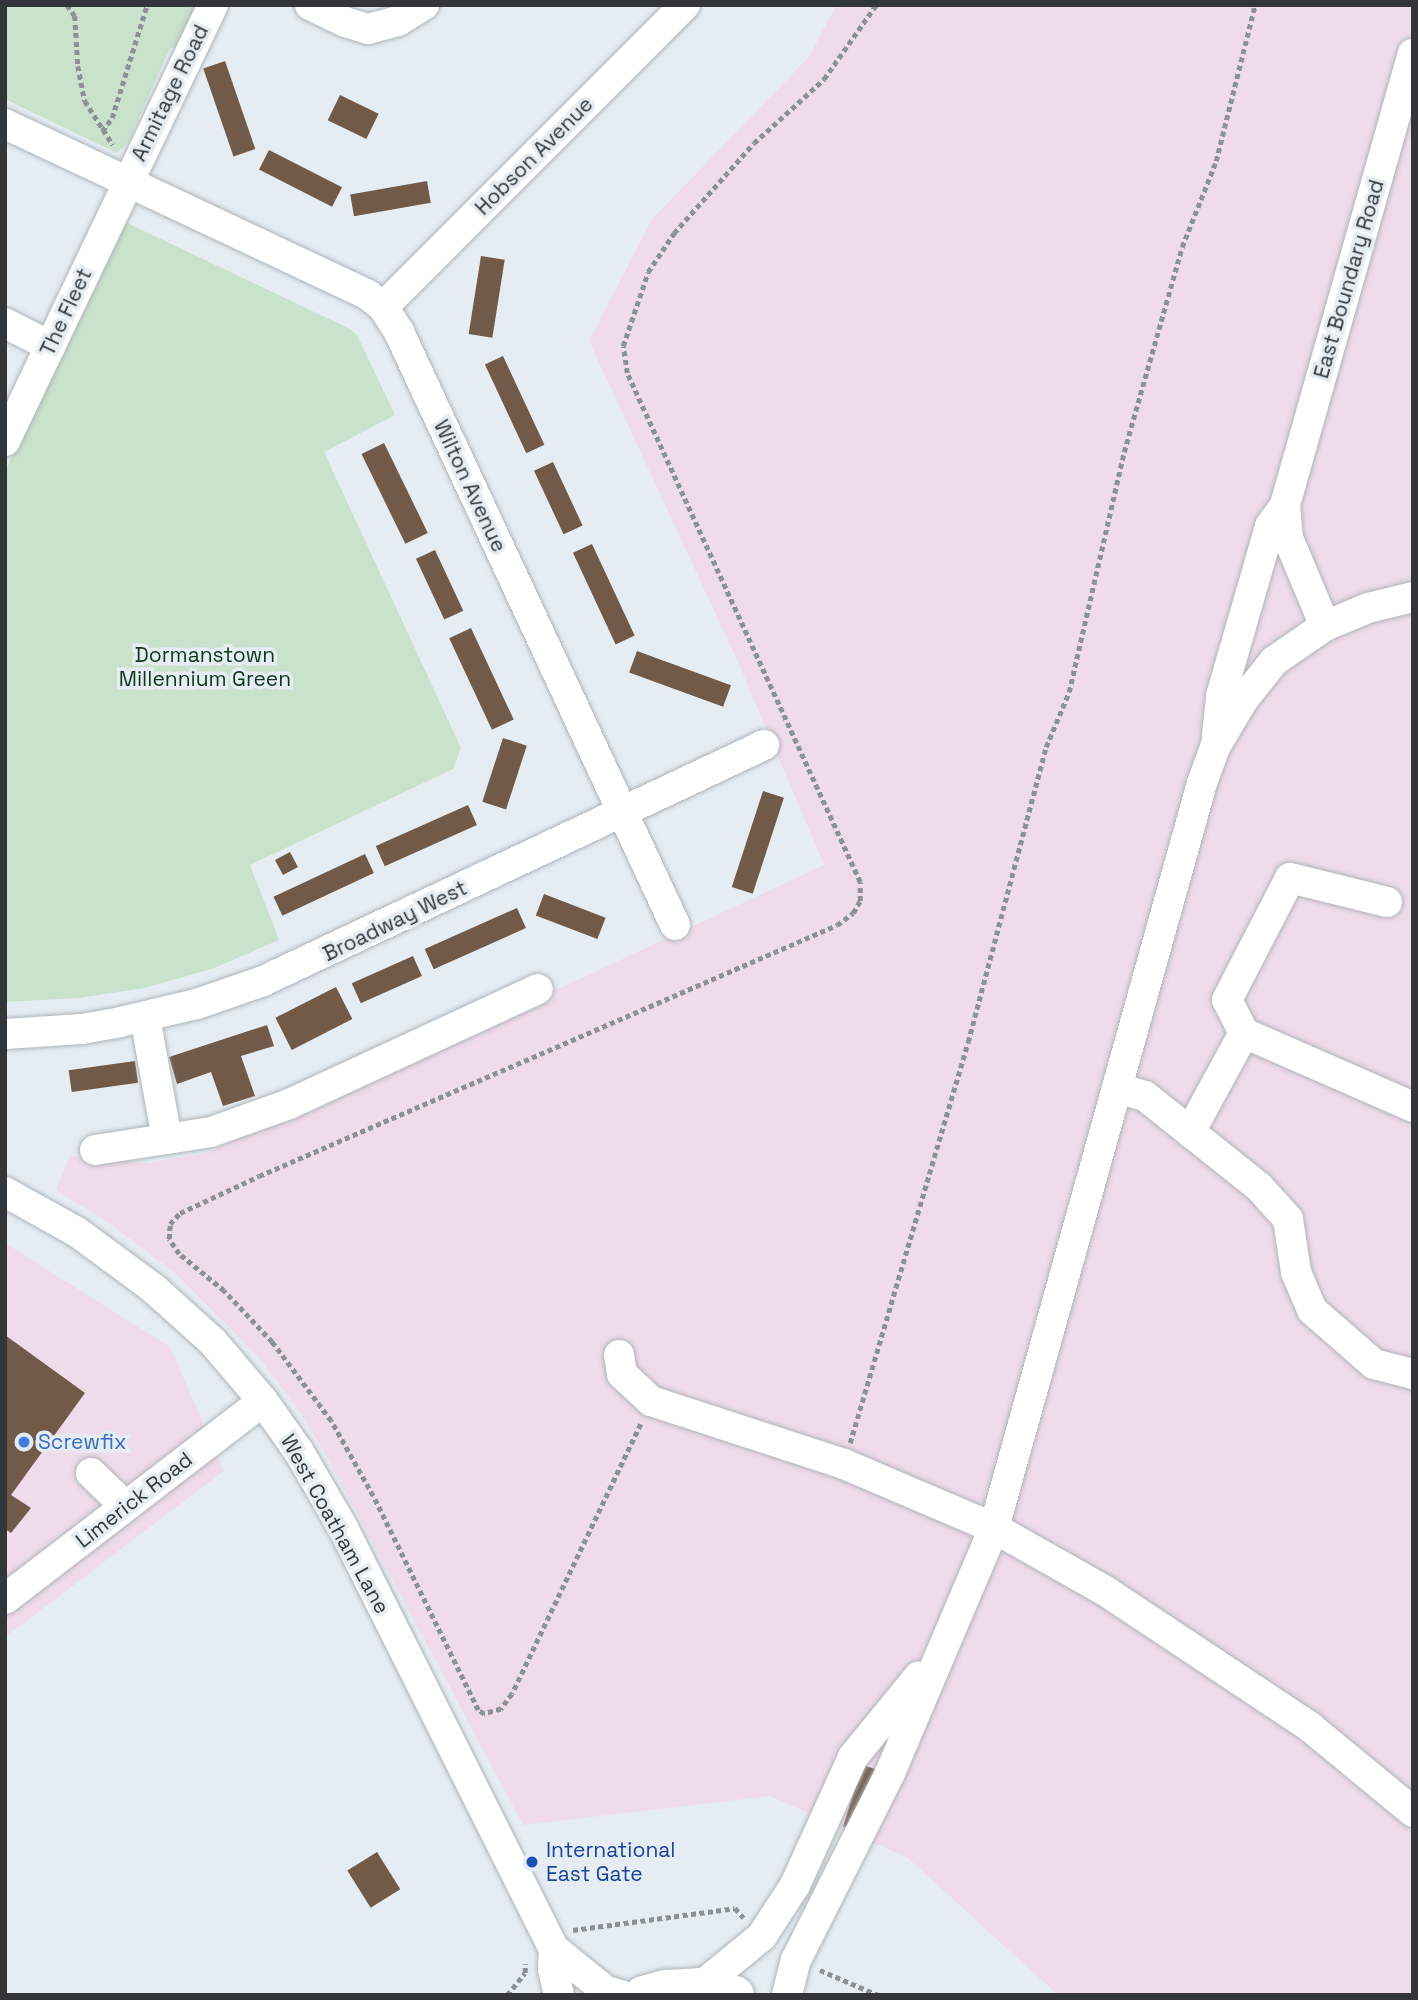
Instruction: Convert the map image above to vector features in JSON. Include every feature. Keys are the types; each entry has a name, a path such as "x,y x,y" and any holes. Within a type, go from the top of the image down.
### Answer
{"main road":[{"path":"643,1995 666,1989 718,1991"}],"street":[{"name":"Armitage Road","path":"128,181 213,5"},
{"path":"310,5 345,22 368,29 398,21 424,5"},
{"name":"Hobson Avenue","path":"383,307 685,5"},
{"name":"East Boundary Road","path":"1285,505 1413,54"},
{"name":"Wilton Avenue","path":"5,124 368,295 383,307 398,332 675,925"},
{"name":"The Fleet","path":"5,442 128,181"},
{"path":"5,323 50,346"},
{"path":"1285,505 1288,538 1325,626"},
{"path":"1215,747 1221,696 1270,526 1285,505"},
{"path":"787,1995 796,1960 890,1773 994,1528 1202,783 1215,747 1243,700 1274,661 1325,626 1368,608 1413,597"},
{"name":"Broadway West","path":"5,1034 82,1029 145,1017 229,993 309,962 764,745"},
{"path":"1387,902 1290,878 1227,1000 1244,1033 1413,1107"},
{"path":"95,1150 211,1132 289,1104 538,989"},
{"path":"145,1017 167,1139"},
{"path":"1190,1132 1244,1033"},
{"path":"1116,1088 1145,1096 1259,1187 1288,1219 1296,1272 1312,1310 1374,1364 1413,1374"},
{"name":"West Coatham Lane","path":"5,1192 77,1232 153,1288 213,1342 263,1401 299,1452 343,1528 550,1941 559,1995"},
{"path":"619,1354 622,1374 651,1401 844,1464 994,1528 1107,1592 1310,1727 1413,1812"},
{"name":"Limerick Road","path":"10,1586 125,1506 263,1401"},
{"path":"91,1473 125,1506"},
{"path":"718,1991 762,1936 795,1885 853,1756 940,1652"},
{"name":"West Coatham Lane","path":"550,1941 606,1990 621,1995"}],"path":[{"path":"66,5 75,16 81,88 92,116 116,150 128,181"},
{"path":"102,131 112,118 148,5"},
{"path":"651,1401 631,1449 512,1694 501,1709 484,1714 478,1710 373,1496 331,1421 272,1342 224,1291 180,1254 169,1239 170,1224 180,1213 259,1176 837,925 853,913 860,901 860,882 627,373 623,346 648,272 674,233 754,143 824,79 876,5"},
{"path":"844,1464 968,1042 1046,747 1069,692 1124,452 1182,247 1216,161 1255,5"},
{"path":"507,1995 525,1973 525,1941 550,1941 735,1908 762,1936"},
{"path":"796,1960 878,1995"}],"shaded area":[{"path":"836,5 1413,5 1413,1995 1058,1995 908,1858 770,1796 523,1825 325,1453 296,1407 262,1361 175,1273 110,1224 56,1190 70,1156 148,1163 207,1153 824,865 738,662 589,341 652,219 809,57"},
{"path":"5,1243 170,1347 224,1471 5,1637"}],"green space":[{"path":"5,5 198,5 176,48 170,48 128,142 117,153 5,99"},
{"name":"Dormanstown Millennium Green","path":"123,221 350,329 357,335 395,415 324,452 461,748 453,769 250,865 279,940 212,969 144,988 79,998 5,1002 5,471"}],"building":[{"path":"225,61 255,149 234,156 203,68"},
{"path":"340,95 379,114 366,139 328,120"},
{"path":"269,150 342,187 332,207 259,170"},
{"path":"427,181 431,203 354,216 350,195"},
{"path":"481,256 505,260 492,338 469,334"},
{"path":"503,356 544,445 526,453 485,364"},
{"path":"384,443 428,533 405,544 362,454"},
{"path":"553,462 583,525 564,534 534,471"},
{"path":"592,544 635,636 616,644 573,553"},
{"path":"435,550 463,611 444,620 416,559"},
{"path":"471,628 514,720 492,730 449,638"},
{"path":"637,651 731,685 723,707 629,673"},
{"path":"503,738 527,746 506,809 482,802"},
{"path":"763,791 784,798 753,894 732,887"},
{"path":"468,805 477,825 385,866 376,846"},
{"path":"290,852 298,867 283,875 275,860"},
{"path":"365,854 374,873 282,916 273,897"},
{"path":"544,894 606,918 597,939 536,915"},
{"path":"517,908 526,928 434,969 425,949"},
{"path":"413,956 422,976 361,1003 352,983"},
{"path":"336,987 352,1019 292,1050 275,1018"},
{"path":"267,1025 274,1046 241,1056 255,1096 223,1106 211,1072 177,1084 169,1057"},
{"path":"135,1061 138,1083 72,1092 69,1070"},
{"path":"5,1335 85,1393 11,1495 31,1508 11,1533 5,1529"},
{"path":"862,1765 875,1769 857,1830 843,1826"},
{"path":"377,1852 400,1889 371,1908 347,1871"}],"place":[{"name":"Screwfix","path":"24,1442"},
{"name":"International East Gate","path":"532,1862"}]}
